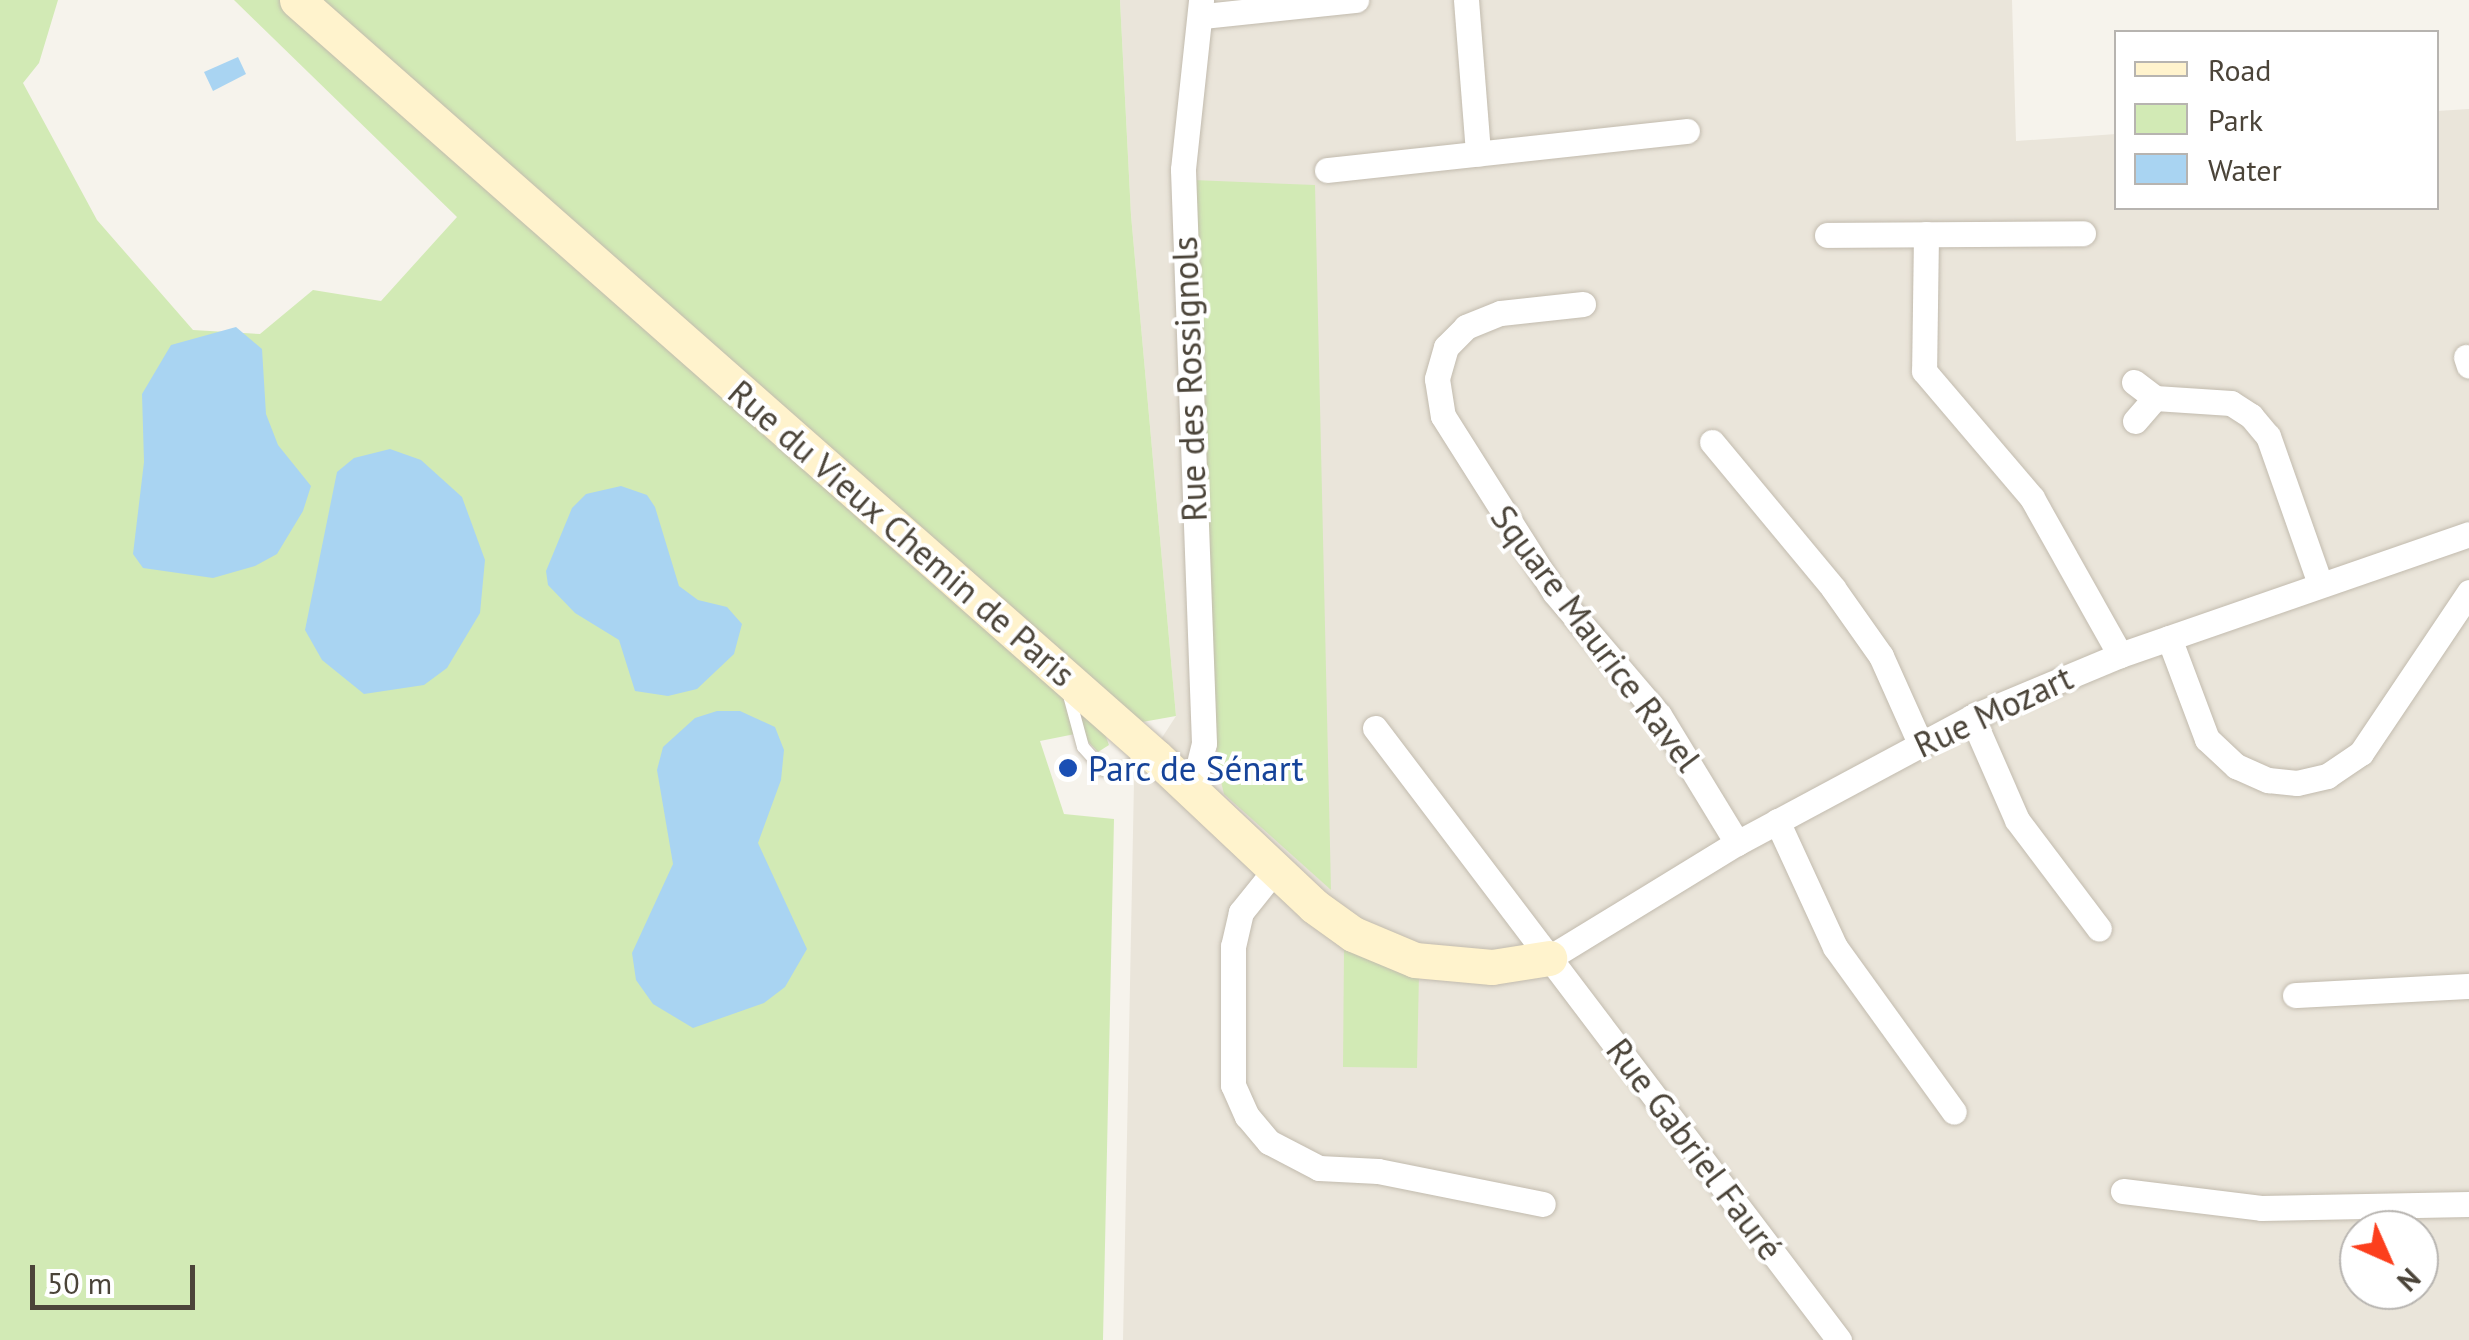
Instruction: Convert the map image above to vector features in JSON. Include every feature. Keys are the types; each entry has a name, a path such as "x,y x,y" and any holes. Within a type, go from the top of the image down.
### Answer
{"street":[{"name":"Rue du Vieux Chemin de Paris","path":"297,0 1152,754 1274,871 1353,934 1397,956 1492,967 1549,958"},
{"name":"Rue des Rossignols","path":"1192,792 1204,743 1182,169 1202,8 1356,0"},
{"path":"1466,0 1478,154"},
{"path":"1327,170 1688,131"},
{"path":"1926,234 1924,371 2032,498 2120,655"},
{"path":"1826,235 2083,234"},
{"name":"Square Maurice Ravel","path":"1583,304 1500,313 1466,327 1446,347 1441,363 1442,416 1555,593 1660,715 1737,843"},
{"path":"2134,382 2155,398 2231,403 2251,416 2268,436 2320,584"},
{"path":"2135,421 2155,398"},
{"path":"1712,442 1833,588 1880,656 1920,743"},
{"name":"Rue Mozart","path":"1549,958 1737,843 1972,718 2120,655 2469,534"},
{"path":"2169,638 2208,738 2236,766 2268,780 2297,783 2328,776 2361,753 2469,592"},
{"path":"1972,718 2017,820 2099,930"},
{"name":"Rue Gabriel Fauré","path":"1374,728 1839,1340"},
{"path":"1152,754 1204,743"},
{"path":"1777,821 1835,947 1954,1112"},
{"path":"1274,871 1241,912 1234,946 1233,1086 1247,1116 1269,1142 1320,1168 1395,1174 1542,1204"},
{"path":"2294,995 2469,986"},
{"path":"2123,1191 2261,1208 2469,1204"}],"shaded area":[{"path":"1120,0 2012,0 2016,141 2114,134 2114,210 2439,210 2439,111 2469,109 2469,1340 1123,1340 1134,781 1176,716 1131,215"}],"green space":[{"path":"0,0 58,0 39,63 23,83 97,220 193,330 260,334 313,290 381,301 457,217 234,0 1120,0 1131,215 1176,716 1103,729 1109,745 1098,752 1080,733 1040,741 1064,814 1114,819 1103,1340 0,1340"},
{"path":"1193,180 1315,185 1331,890 1224,794 1218,769"},
{"path":"1344,950 1419,973 1417,1068 1343,1067"}],"water":[{"path":"238,57 246,74 213,91 204,72"},
{"path":"236,327 262,349 266,414 278,445 311,486 303,511 277,554 255,566 213,578 143,568 133,554 144,462 142,394 171,345"},
{"path":"390,449 421,460 462,497 485,560 480,613 447,668 424,685 364,694 322,660 305,630 337,472 354,458"},
{"path":"621,486 647,495 655,507 679,586 698,600 727,607 742,624 734,654 697,689 668,696 635,691 619,640 575,613 548,585 546,571 572,508 586,494"},
{"path":"717,711 740,711 775,727 784,750 781,780 758,843 807,949 785,987 764,1003 693,1028 653,1004 636,980 632,953 673,864 657,770 663,747 695,718"}],"place":[{"name":"Parc de Sénart","path":"1068,768"}]}
